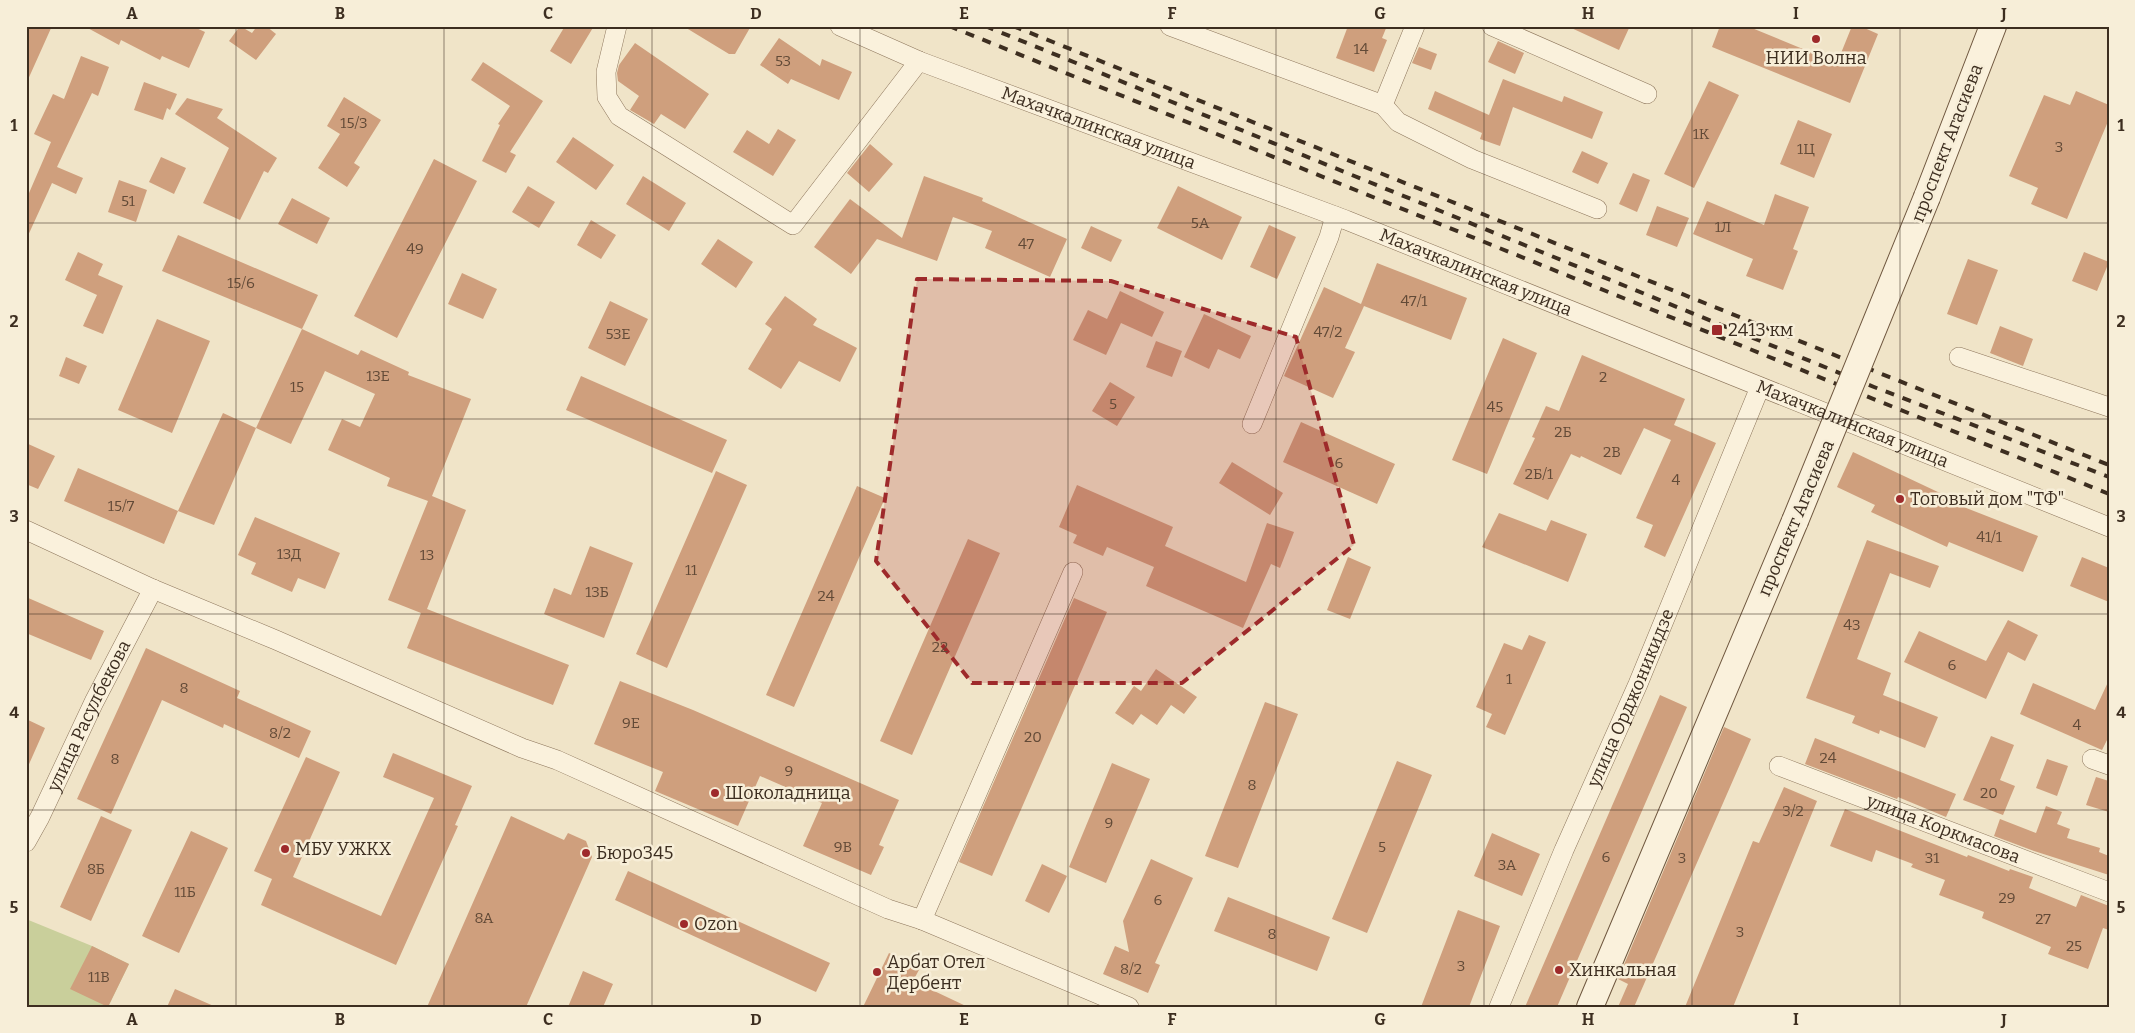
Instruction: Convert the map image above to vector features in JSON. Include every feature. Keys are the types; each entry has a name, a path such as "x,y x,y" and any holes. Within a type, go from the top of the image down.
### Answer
{"main road":[{"name":"проспект Агасиева","path":"1590,1007 1795,521 1927,197 1993,26"}],"street":[{"path":"617,26 606,72 607,97 619,116 793,225 919,61"},
{"name":"Махачкалинская улица","path":"840,26 919,61 1336,216 2109,527"},
{"path":"1170,26 1383,105 1398,122 1472,160 1597,209"},
{"path":"1383,105 1415,26"},
{"path":"1492,26 1647,94"},
{"path":"1252,424 1336,216"},
{"path":"1959,357 2109,407"},
{"name":"улица Орджоникидзе","path":"1499,1007 1564,850 1638,684 1760,387"},
{"path":"26,530 153,589 276,640 522,748 557,760 888,909 922,920 1129,1007"},
{"path":"922,920 1073,572"},
{"name":"улица Расулбекова","path":"26,842 40,817 94,702 153,589"},
{"name":"улица Коркмасова","path":"1779,766 2109,892"}],"highlighted area":[{"path":"917,279 1111,281 1296,337 1354,545 1182,683 972,683 876,561"}],"green space":[{"path":"26,919 92,946 129,964 108,1007 26,1007"}],"building":[{"path":"26,26 52,26 26,84"},
{"path":"84,26 192,26 205,32 189,68 162,56 160,60 121,40 119,45"},
{"path":"240,26 252,33 257,26 266,26 276,34 256,60 229,41"},
{"path":"565,26 594,26 571,64 550,51"},
{"path":"683,26 751,26 735,54 729,54"},
{"path":"1348,26 1387,26 1382,38 1387,40 1374,72 1336,58"},
{"path":"1567,26 1630,26 1619,50"},
{"path":"1720,26 1747,26 1837,63 1852,26 1860,26 1878,34 1850,103 1712,47"},
{"path":"779,38 820,66 822,59 852,72 839,100 791,79 788,84 760,65"},
{"path":"1498,41 1524,53 1515,74 1488,62"},
{"path":"635,43 709,94 685,129 661,114 654,124 630,110 639,96 618,81 617,73 619,65"},
{"path":"1419,47 1437,54 1431,70 1412,63"},
{"path":"81,56 109,67 98,96 92,93 57,167 83,178 76,194 52,183 26,240 26,200 51,142 34,134 53,94 64,99"},
{"path":"483,62 543,101 510,152 516,155 506,173 482,161 500,125 498,124 510,106 471,80"},
{"path":"1503,79 1562,102 1564,96 1603,112 1592,139 1513,107 1500,146 1480,139 1482,133 1428,109 1435,91 1489,115"},
{"path":"1709,81 1739,95 1694,188 1664,174"},
{"path":"144,82 177,94 170,110 167,108 163,120 134,110"},
{"path":"2076,91 2109,105 2109,119 2067,219 2031,204 2038,188 2009,176 2044,95 2070,105"},
{"path":"344,97 381,120 354,163 360,167 347,187 318,168 340,134 327,126"},
{"path":"187,98 223,109 217,118 277,158 268,173 264,171 240,220 203,203 229,148 175,114"},
{"path":"1798,120 1832,134 1814,178 1780,164"},
{"path":"778,129 796,140 773,176 733,152 747,130 769,144"},
{"path":"573,137 614,165 596,190 556,162"},
{"path":"870,144 893,164 869,192 847,173"},
{"path":"1582,151 1608,163 1598,184 1572,172"},
{"path":"161,157 186,168 174,194 149,182"},
{"path":"434,159 477,181 397,338 354,316"},
{"path":"1633,173 1650,180 1637,212 1619,204"},
{"path":"643,176 686,203 669,231 626,204"},
{"path":"924,176 983,198 982,201 1067,239 1050,277 985,248 992,231 953,217 937,261 877,239 851,274 814,247 850,199 902,238"},
{"path":"119,180 147,190 136,222 108,212"},
{"path":"528,186 555,202 539,228 512,212"},
{"path":"1178,186 1242,217 1222,260 1157,228"},
{"path":"1775,194 1809,207 1793,249 1798,251 1783,290 1746,276 1753,259 1693,234 1707,201 1764,225"},
{"path":"292,198 330,218 317,244 278,224"},
{"path":"1657,206 1689,218 1677,247 1646,235"},
{"path":"591,220 616,235 601,259 577,245"},
{"path":"1269,225 1296,237 1277,279 1250,267"},
{"path":"1091,226 1122,240 1111,262 1081,248"},
{"path":"178,235 318,295 302,329 162,271"},
{"path":"718,239 753,262 736,288 701,264"},
{"path":"78,252 103,264 98,275 123,286 103,334 83,326 97,295 65,280"},
{"path":"2084,252 2109,262 2097,291 2072,281"},
{"path":"1968,259 1998,270 1977,325 1947,314"},
{"path":"1377,263 1467,298 1451,340 1364,306 1345,348 1355,352 1333,398 1284,376 1324,287 1361,304"},
{"path":"462,273 497,289 483,319 448,304"},
{"path":"1120,291 1164,312 1152,337 1121,323 1106,355 1073,340 1088,310 1107,319"},
{"path":"785,296 817,319 813,325 857,348 840,382 799,361 781,389 748,369 772,329 765,324"},
{"path":"610,301 648,319 625,366 588,348"},
{"path":"1204,314 1251,336 1240,359 1218,349 1209,369 1184,357"},
{"path":"157,319 210,341 172,433 118,410"},
{"path":"2000,326 2033,339 2023,366 1990,353"},
{"path":"302,329 358,355 361,350 409,372 408,375 471,399 432,496 466,510 427,609 569,665 553,705 407,648 421,613 388,600 428,501 387,486 390,478 328,450 342,419 360,427 375,394 325,371 291,444 256,428"},
{"path":"1503,338 1537,353 1487,474 1452,460"},
{"path":"1156,341 1182,351 1172,377 1146,367"},
{"path":"1582,355 1685,399 1674,425 1716,443 1665,557 1644,547 1653,525 1636,518 1671,440 1644,428 1621,475 1581,456 1580,458 1571,454 1548,500 1513,484 1535,438 1532,437 1546,406 1559,411"},
{"path":"66,357 87,366 79,384 59,376"},
{"path":"581,376 727,440 712,473 566,410"},
{"path":"1110,382 1135,397 1117,426 1092,411"},
{"path":"223,413 256,428 214,525 178,511"},
{"path":"1301,422 1395,464 1377,504 1283,462"},
{"path":"26,443 55,456 38,489 26,484"},
{"path":"1853,452 1940,493 1938,497 2038,536 2023,572 1949,542 1947,547 1871,512 1875,505 1837,487"},
{"path":"1232,462 1283,493 1270,515 1219,483"},
{"path":"78,468 178,511 164,544 64,501"},
{"path":"716,471 747,485 667,668 636,654"},
{"path":"1077,485 1173,527 1165,546 1246,582 1267,523 1294,532 1280,568 1271,564 1243,628 1146,586 1154,567 1107,547 1103,556 1073,543 1077,535 1059,527"},
{"path":"857,486 885,498 794,707 766,695"},
{"path":"1499,513 1546,531 1551,520 1587,534 1568,582 1482,547"},
{"path":"255,517 340,553 325,589 298,578 292,592 251,574 256,563 238,555"},
{"path":"968,539 1000,553 912,755 880,741"},
{"path":"1867,540 1939,566 1930,588 1890,573 1857,659 1891,673 1883,695 1938,717 1925,748 1880,730 1879,734 1852,723 1855,716 1806,698"},
{"path":"590,546 633,563 604,638 544,614 554,588 571,595"},
{"path":"1348,557 1371,567 1350,619 1327,610"},
{"path":"2082,557 2109,568 2109,602 2070,586"},
{"path":"26,597 104,631 91,660 26,633"},
{"path":"1074,598 1107,612 992,876 959,862"},
{"path":"2008,620 2038,635 2025,661 2008,652 1986,699 1904,662 1919,631 1986,661"},
{"path":"1529,635 1546,642 1505,735 1486,727 1492,714 1476,707 1504,643 1522,650"},
{"path":"146,648 240,691 237,698 311,731 299,758 224,724 223,728 162,700 111,814 77,799"},
{"path":"1156,669 1197,697 1184,714 1171,705 1157,725 1141,714 1133,725 1115,713 1134,686 1141,691"},
{"path":"2109,680 2109,736 2102,750 2020,714 2033,683 2095,710"},
{"path":"620,681 693,710 899,800 879,845 884,847 871,875 803,846 822,803 760,776 738,826 655,791 663,772 594,744"},
{"path":"1660,695 1687,707 1557,1007 1525,1007"},
{"path":"1265,702 1298,714 1238,868 1205,856"},
{"path":"26,719 45,728 26,771"},
{"path":"1724,727 1751,739 1634,1007 1618,1007 1628,984 1618,979"},
{"path":"1991,736 2014,745 2000,780 2015,786 2003,815 1963,800"},
{"path":"1815,738 1956,794 1946,817 1898,797 1897,799 1805,764"},
{"name":"МБУ УЖКХ","path":"393,753 472,786 455,825 458,826 396,965 261,905 272,879 254,871 306,757 340,772 293,877 381,916 434,798 383,777"},
{"path":"2047,759 2068,766 2057,796 2036,788"},
{"path":"1397,761 1432,775 1367,933 1332,919"},
{"path":"1112,763 1150,779 1106,883 1069,867"},
{"path":"2096,777 2109,781 2109,812 2086,805"},
{"path":"1784,787 1817,801 1733,1007 1685,1007 1753,841 1759,843"},
{"path":"2046,806 2062,812 2057,824 2070,829 2067,838 2100,848 2099,852 2109,856 2109,875 1994,836 2000,819 2036,833"},
{"path":"1845,809 1967,857 1968,855 2009,871 2010,869 2033,877 2029,888 2076,907 2081,895 2109,906 2109,930 2103,928 2088,969 2048,954 2051,947 1982,918 1984,912 1939,895 1945,880 1911,867 1913,864 1876,850 1872,862 1830,846"},
{"path":"101,816 132,830 91,921 60,907"},
{"path":"511,816 564,840 568,833 586,841 592,857 526,1007 427,1007"},
{"path":"191,831 228,848 179,953 142,936"},
{"path":"1492,833 1540,854 1522,896 1474,876"},
{"path":"1151,859 1193,878 1155,963 1160,965 1148,993 1103,974 1115,946 1129,952 1123,921"},
{"path":"1042,864 1067,876 1049,913 1025,901"},
{"path":"628,871 830,963 816,992 615,900"},
{"path":"1228,897 1330,937 1317,971 1214,931"},
{"path":"1458,910 1500,926 1469,1007 1421,1007"},
{"path":"92,946 129,964 108,1007 70,989"},
{"path":"889,953 920,968 913,981 968,1007 863,1007"},
{"path":"583,971 613,984 603,1007 568,1007"},
{"path":"175,989 216,1007 167,1007"}],"railway":[{"path":"949,26 2109,494"},
{"path":"985,26 1874,387 2109,477"},
{"path":"1013,26 2109,465"}],"place":[{"name":"НИИ Волна","path":"1816,39"},
{"name":"2413 км","path":"1717,330"},
{"name":"Тоговый дом \"ТФ\"","path":"1900,499"},
{"name":"Шоколадница","path":"715,793"},
{"name":"МБУ УЖКХ","path":"285,849"},
{"name":"Бюро345","path":"586,853"},
{"name":"Ozon","path":"684,924"},
{"name":"Хинкальная","path":"1559,970"},
{"name":"Арбат Отел Дербент","path":"877,972"}]}
